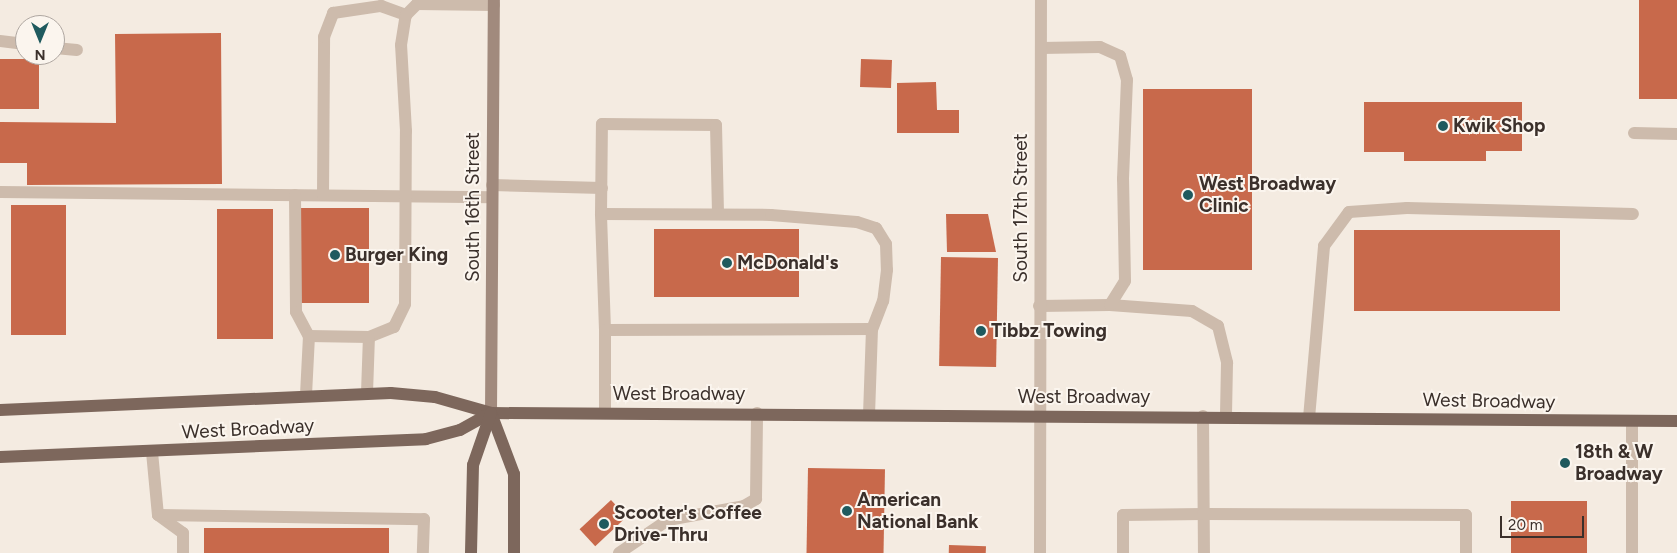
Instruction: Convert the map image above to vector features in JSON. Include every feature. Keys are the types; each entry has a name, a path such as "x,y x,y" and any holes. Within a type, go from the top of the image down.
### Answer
{"main road":[{"name":"South 16th Street","path":"491,413 494,2"},
{"name":"West Broadway","path":"0,410 367,393 425,396 491,413 1203,416 1677,421"},
{"name":"West Broadway","path":"0,457 426,439 460,430 491,413"},
{"path":"471,553 474,465 491,413"},
{"path":"491,413 514,474 514,553"}],"street":[{"name":"South 17th Street","path":"1040,553 1041,0"},
{"path":"310,336 369,337 394,327 405,304 406,196 401,45 406,15 418,4 494,2"},
{"path":"323,195 324,37 333,13 381,6 406,15"},
{"path":"0,41 15,43"},
{"path":"1041,48 1100,48 1120,56 1127,80 1125,281 1110,305"},
{"path":"65,49 77,50"},
{"path":"605,413 605,330 601,214 602,124 716,125 718,214"},
{"path":"1634,133 1677,134"},
{"path":"0,192 406,196 602,188"},
{"path":"295,195 296,312 310,336 306,396"},
{"path":"1309,418 1324,246 1349,212 1407,208 1633,214"},
{"path":"601,214 718,214 826,218 876,228 886,244 887,270 883,301 872,329 869,414"},
{"path":"1039,306 1110,305 1192,311 1218,326 1227,363 1226,417"},
{"path":"605,330 872,329"},
{"path":"367,393 369,337"},
{"path":"619,553 668,520 744,506 756,499 757,413"},
{"path":"1203,416 1204,553"},
{"path":"1632,421 1632,553"},
{"path":"152,452 158,515 183,533 183,553"},
{"path":"1123,553 1123,515 1204,514 1466,515 1466,553"},
{"path":"158,515 424,519 422,553"}],"building":[{"path":"1639,0 1677,0 1677,99 1639,99"},
{"path":"221,33 222,184 27,185 27,163 0,163 0,122 116,123 115,34"},
{"path":"0,59 15,59 15,65 39,65 39,109 0,109"},
{"path":"861,59 892,60 891,88 860,87"},
{"path":"936,82 937,110 959,110 959,133 897,133 897,83"},
{"path":"1143,89 1252,89 1252,270 1143,270"},
{"name":"Kwik Shop","path":"1364,102 1522,102 1522,151 1486,151 1486,161 1404,161 1404,152 1364,152"},
{"path":"11,205 66,205 66,335 11,335"},
{"name":"Burger King","path":"301,208 369,208 369,303 301,303"},
{"path":"217,209 273,209 273,339 217,339"},
{"path":"946,214 988,214 996,252 947,252"},
{"name":"McDonald's","path":"654,229 799,229 799,297 654,297"},
{"path":"1354,230 1560,230 1560,311 1354,311"},
{"path":"941,257 998,258 996,367 939,366"},
{"name":"American National Bank","path":"808,468 885,469 884,553 807,553"},
{"name":"Scooter's Coffee Drive-Thru","path":"611,500 627,517 595,546 580,529"},
{"path":"1511,501 1587,501 1587,553 1511,553"},
{"path":"204,528 389,528 389,553 204,553"},
{"path":"949,545 986,546 986,553 949,553"}],"place":[{"name":"Kwik Shop","path":"1443,126"},
{"name":"West Broadway Clinic","path":"1188,195"},
{"name":"Burger King","path":"335,255"},
{"name":"McDonald's","path":"727,263"},
{"name":"Tibbz Towing","path":"981,331"},
{"name":"18th & W Broadway","path":"1565,463"},
{"name":"American National Bank","path":"847,511"},
{"name":"Scooter's Coffee Drive-Thru","path":"604,524"}]}
